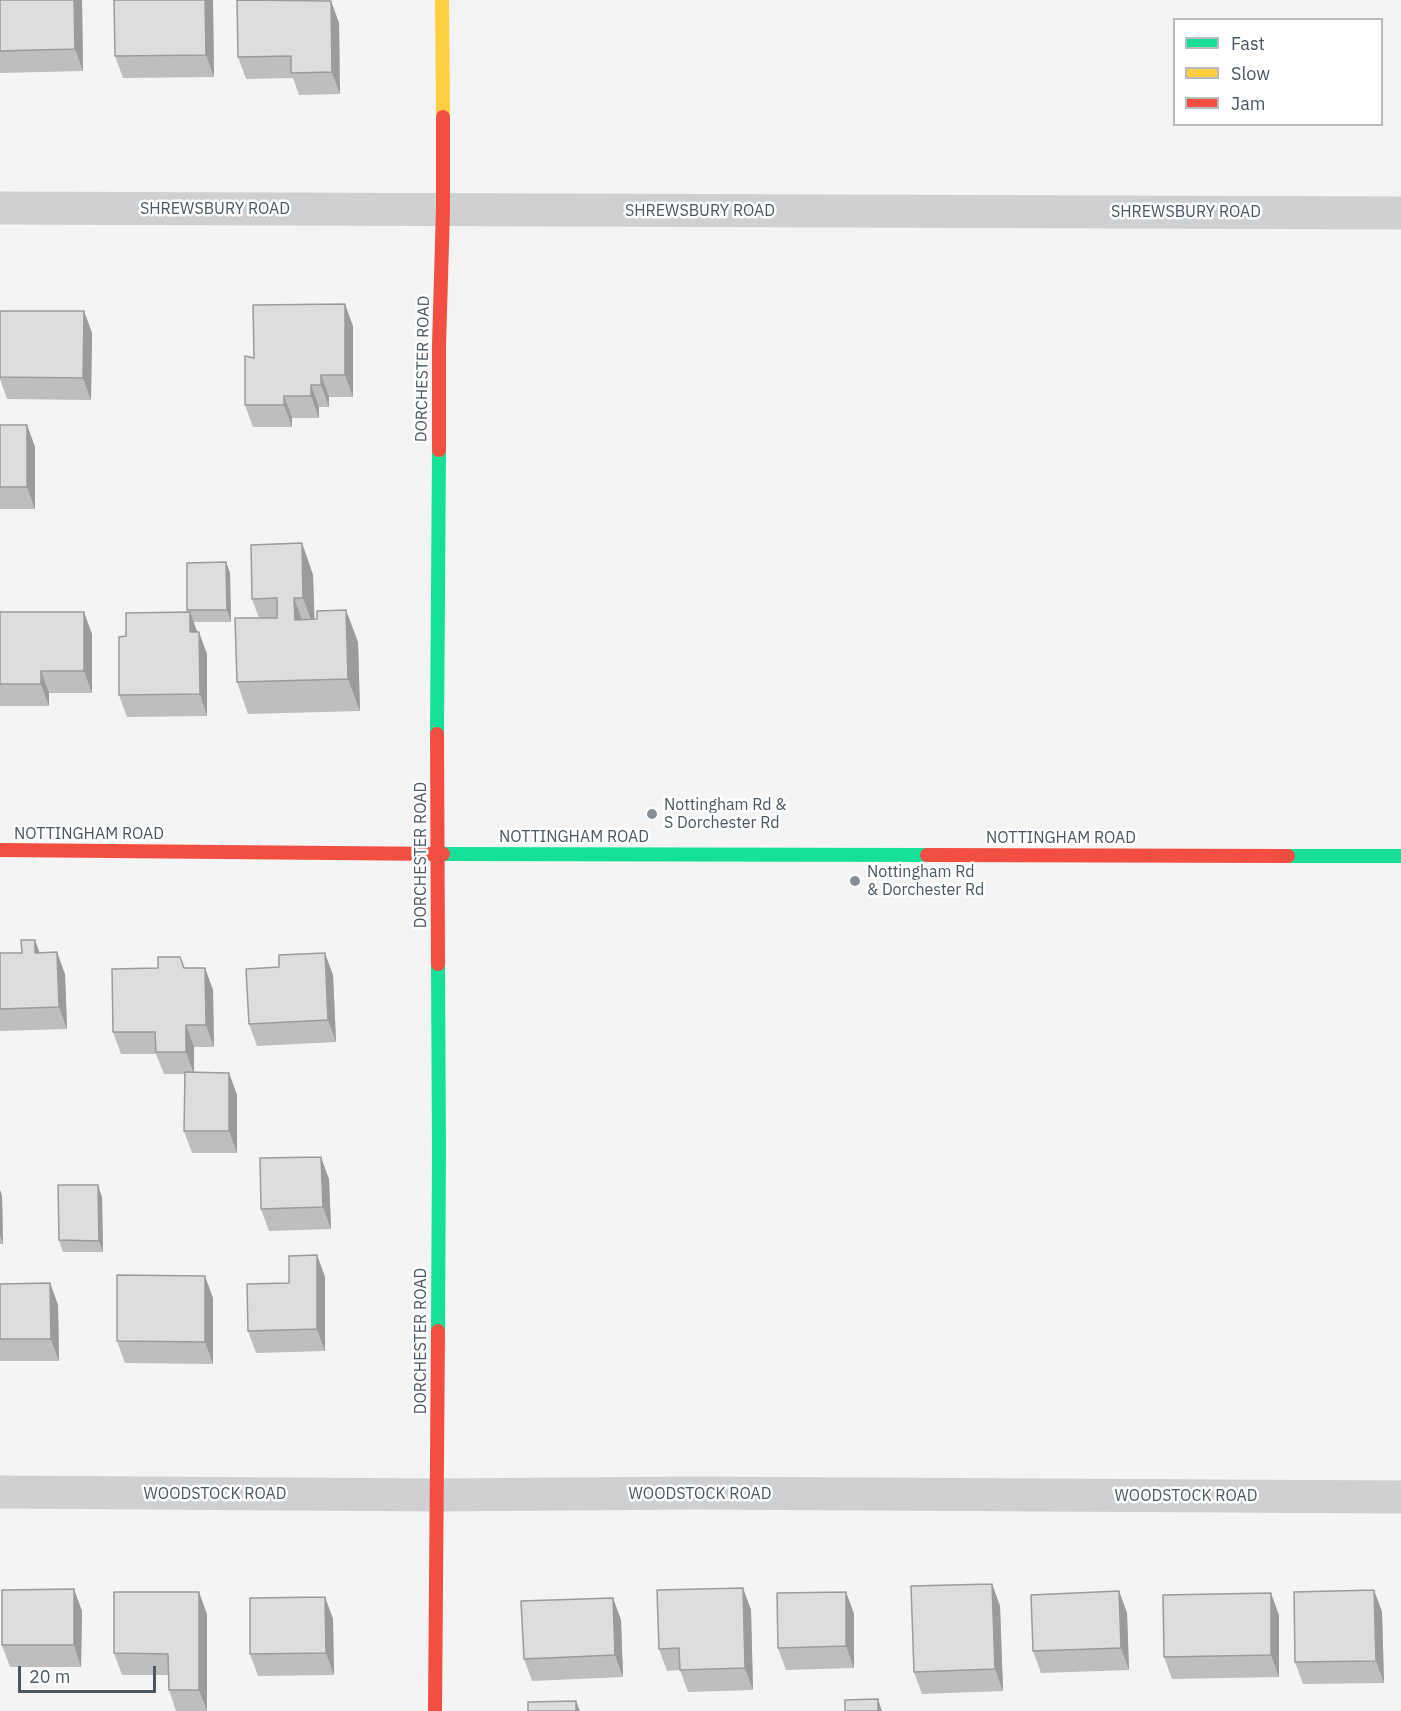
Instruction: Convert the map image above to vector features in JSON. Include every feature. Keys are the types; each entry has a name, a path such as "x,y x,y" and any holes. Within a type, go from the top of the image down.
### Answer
{"street":[{"name":"DORCHESTER ROAD","path":"435,1711 439,1162 437,854 439,346 443,209 442,0"},
{"name":"SHREWSBURY ROAD","path":"0,208 1401,213"},
{"name":"NOTTINGHAM ROAD","path":"0,850 437,854 1401,856"},
{"name":"WOODSTOCK ROAD","path":"0,1492 1401,1497"}],"building":[{"path":"0,0 74,0 75,49 0,51"},
{"path":"114,0 205,0 206,55 115,56"},
{"path":"237,0 331,1 332,72 291,73 291,56 238,57"},
{"path":"345,304 345,375 321,375 321,385 311,385 311,396 284,396 284,405 245,405 245,356 254,358 253,305"},
{"path":"0,311 84,311 83,378 0,377"},
{"path":"0,425 27,425 27,487 0,487"},
{"path":"302,543 303,598 294,598 295,620 317,619 317,611 346,610 348,679 237,682 235,618 277,618 277,598 252,599 251,545"},
{"path":"226,562 227,610 187,610 187,563"},
{"path":"0,612 84,612 84,671 41,671 41,684 0,684"},
{"path":"190,612 190,632 199,632 200,694 119,695 119,637 126,636 126,613"},
{"path":"21,940 35,940 35,953 57,952 59,1007 0,1009 0,953 22,953"},
{"path":"325,953 328,1020 249,1024 246,969 279,967 279,955"},
{"path":"158,957 180,957 184,968 205,968 206,1025 186,1025 186,1052 156,1052 155,1032 113,1032 112,969 158,968"},
{"path":"185,1072 229,1073 229,1131 184,1131"},
{"path":"321,1157 323,1207 261,1209 260,1158"},
{"path":"58,1185 98,1185 99,1241 59,1240"},
{"path":"317,1255 317,1329 248,1331 247,1284 289,1283 289,1256"},
{"path":"117,1275 205,1276 205,1342 117,1341"},
{"path":"50,1283 51,1339 0,1339 0,1284"},
{"path":"992,1584 995,1669 914,1672 911,1586"},
{"path":"743,1588 745,1668 680,1670 679,1648 659,1649 657,1590"},
{"path":"74,1589 74,1645 2,1645 2,1590"},
{"path":"1374,1590 1376,1661 1295,1662 1294,1592"},
{"path":"1119,1591 1121,1648 1033,1651 1031,1595"},
{"path":"114,1592 199,1592 199,1690 169,1690 168,1654 114,1653"},
{"path":"846,1592 846,1646 778,1648 777,1593"},
{"path":"1271,1593 1271,1655 1164,1657 1163,1595"},
{"path":"325,1597 326,1653 250,1654 250,1598"},
{"path":"613,1598 615,1655 524,1659 521,1601"},
{"path":"878,1699 878,1711 845,1711 845,1700"},
{"path":"576,1701 576,1711 528,1711 528,1702"}],"traffic: fast":[{"path":"437,734 439,450"},
{"path":"443,854 927,855"},
{"path":"1288,856 1401,856"},
{"path":"438,964 438,1331"}],"traffic: slow":[{"path":"442,0 443,117"}],"traffic: jam":[{"path":"439,450 443,117"},
{"path":"437,734 438,964"},
{"path":"0,850 443,854"},
{"path":"927,855 1288,856"},
{"path":"435,1711 438,1331"}],"place":[{"name":"Nottingham Rd & S Dorchester Rd","path":"652,814"},
{"name":"Nottingham Rd & Dorchester Rd","path":"855,881"}]}
